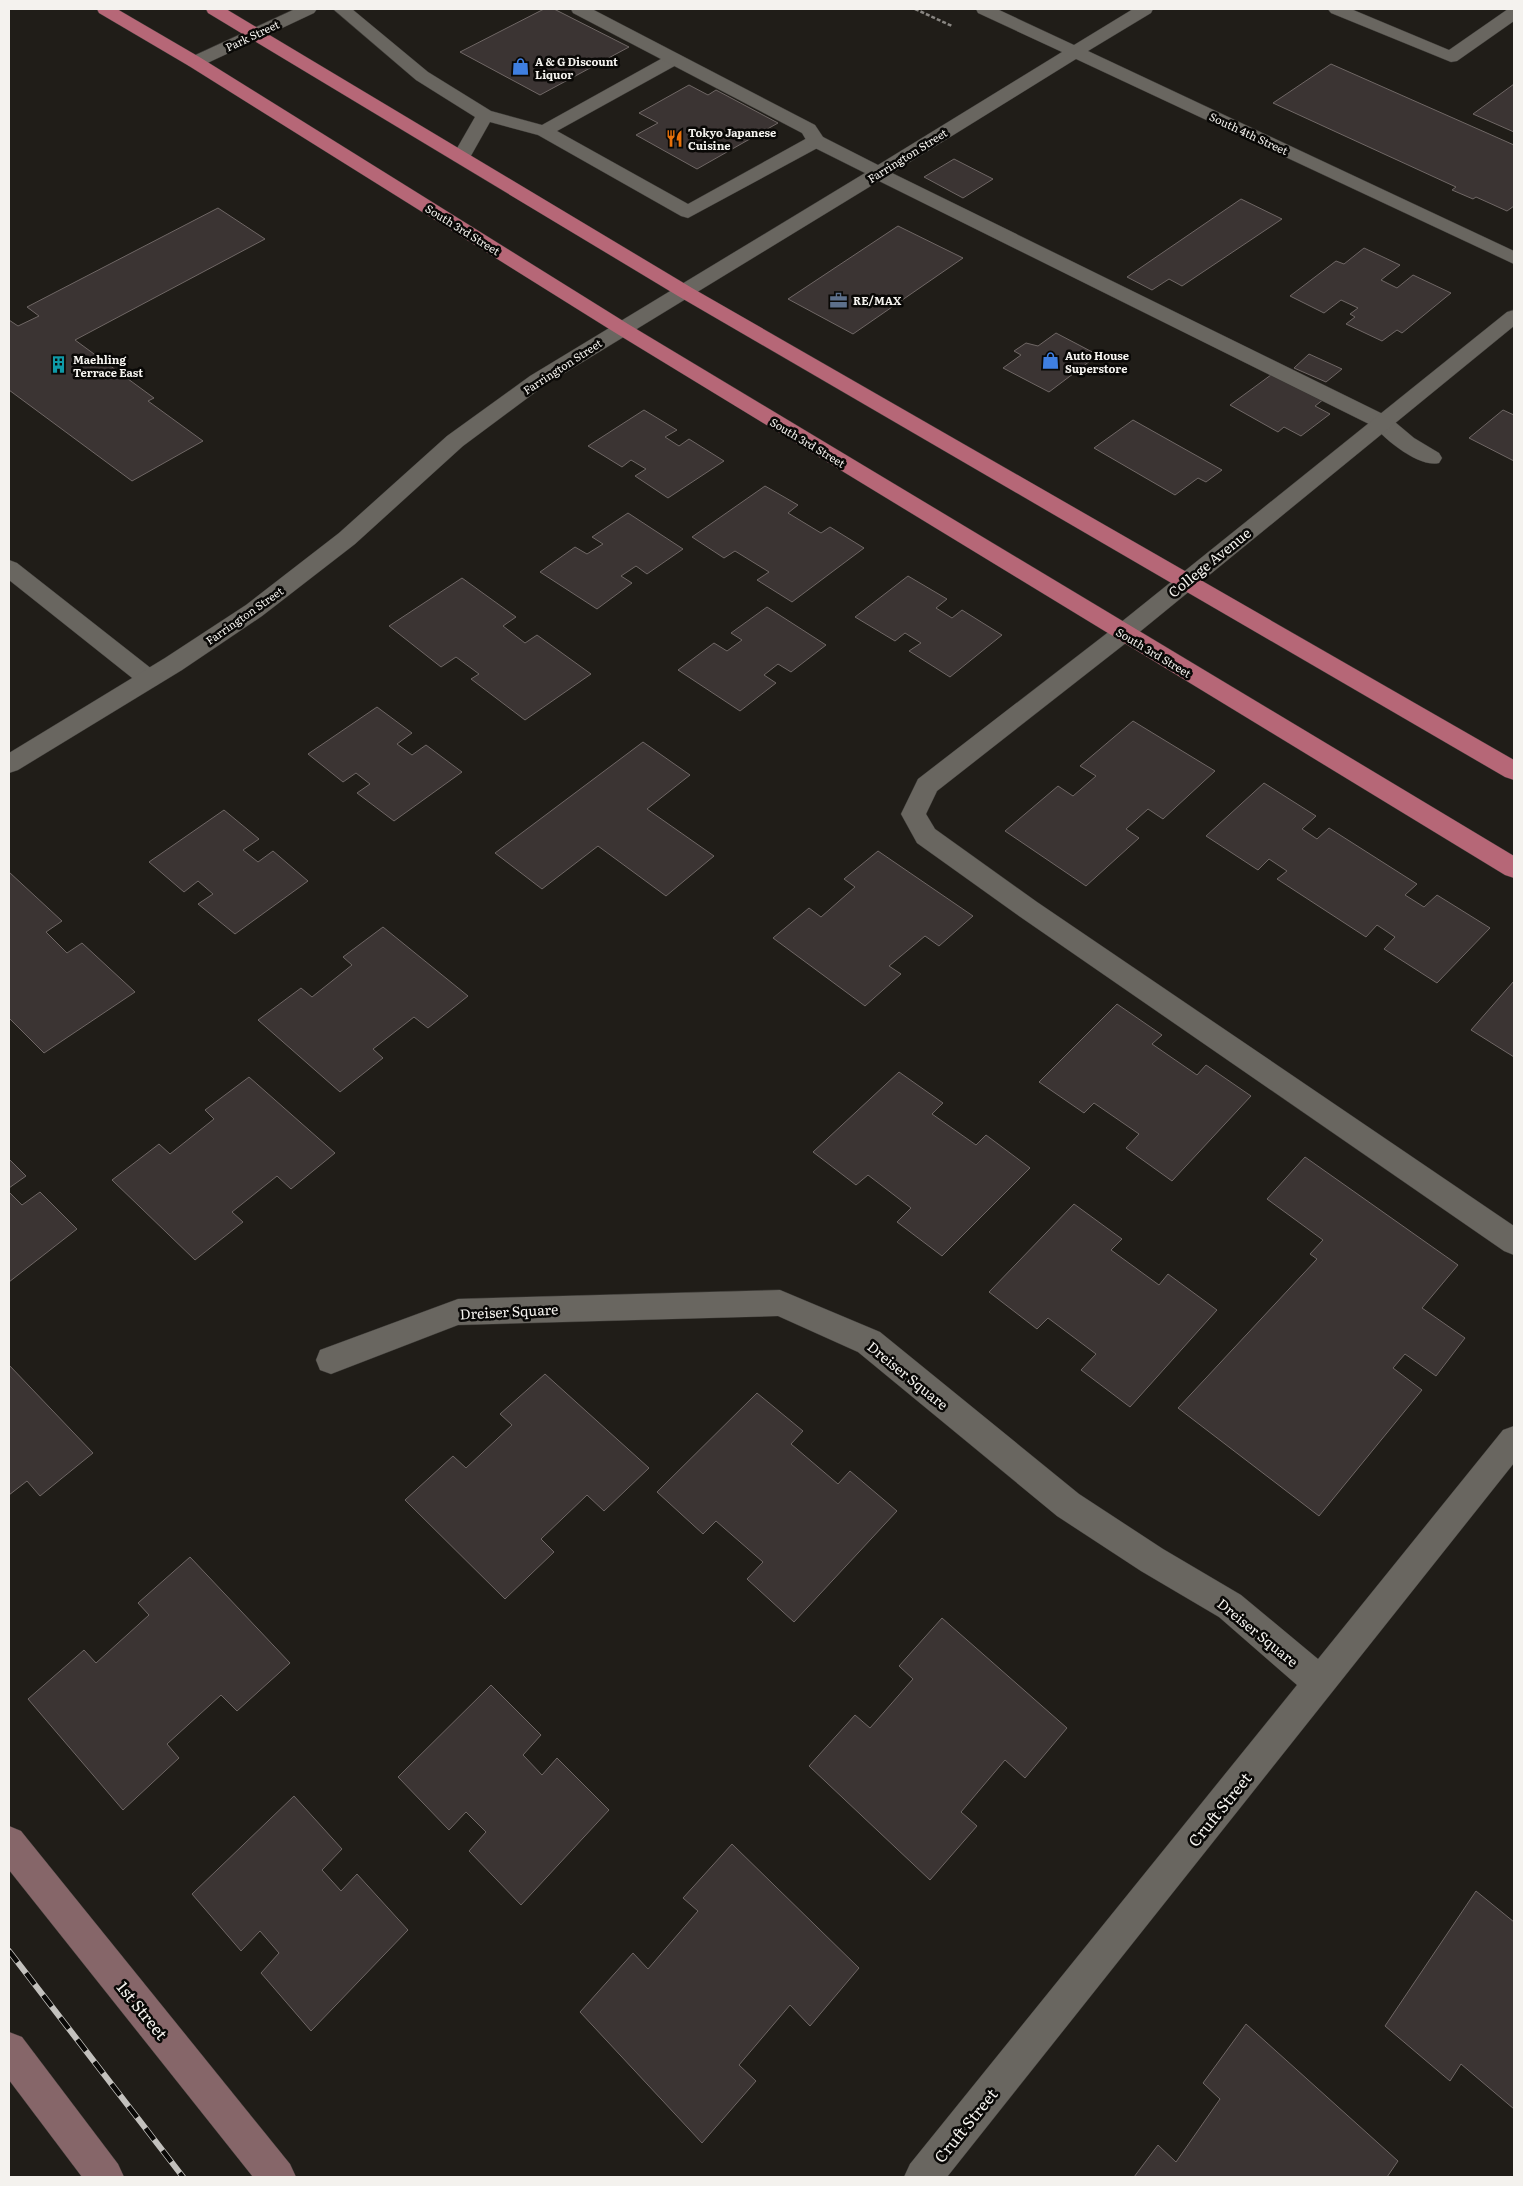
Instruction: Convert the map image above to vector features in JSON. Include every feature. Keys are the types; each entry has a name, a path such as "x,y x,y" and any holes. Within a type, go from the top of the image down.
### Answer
{"highway":[{"name":"South 3rd Street","path":"106,9 195,62 621,328 1514,868"},
{"path":"214,9 685,292 1514,771"}],"main road":[{"name":"1st Street","path":"9,1843 277,2177"},
{"path":"9,2050 105,2177"}],"street":[{"name":"Park Street","path":"195,62 308,9"},
{"path":"342,9 422,76 485,115 544,131 688,212 816,141"},
{"path":"579,9 809,128 816,141 877,173 1382,422 1406,443 1431,458"},
{"name":"South 4th Street","path":"984,9 1514,258"},
{"name":"Farrington Street","path":"9,764 149,679 250,613 332,552 455,440 520,393 621,328 685,292 1144,9"},
{"path":"1337,9 1451,57 1514,13"},
{"path":"1367,22 1386,9"},
{"path":"544,131 674,59"},
{"path":"461,157 485,115"},
{"name":"College Avenue","path":"1514,316 1123,633 927,785 913,814 926,836 957,859 1514,1242"},
{"path":"9,568 149,679"},
{"name":"Dreiser Square","path":"331,1360 458,1312 780,1303 869,1342 1068,1505 1152,1560 1230,1606 1320,1683"},
{"name":"Cruft Street","path":"923,2177 1514,1440"}],"building":[{"path":"544,9 554,9 629,47 540,95 460,52"},
{"path":"1331,64 1514,145 1514,206 1507,211 1476,197 1473,199 1452,190 1456,187 1273,103"},
{"path":"1514,84 1514,132 1473,114"},
{"path":"689,85 708,95 716,90 778,123 697,169 636,135 658,123 639,113"},
{"path":"954,159 993,179 963,198 924,177"},
{"path":"1241,199 1282,219 1182,286 1169,279 1152,290 1127,277"},
{"name":"Maehling Terrace East","path":"218,208 265,239 75,340 154,398 148,401 203,441 132,481 9,390 9,320 18,326 39,316 27,307"},
{"path":"898,226 963,258 853,334 788,299"},
{"path":"1364,248 1400,265 1381,280 1397,288 1413,275 1451,293 1402,333 1397,330 1382,341 1346,324 1355,317 1350,314 1358,308 1341,300 1324,313 1290,296 1336,261 1344,264"},
{"name":"Auto House Superstore","path":"1056,333 1098,355 1049,392 1003,368 1021,355 1014,351 1026,343 1038,346"},
{"path":"1309,354 1342,369 1326,382 1294,368"},
{"path":"1275,372 1324,399 1315,406 1330,414 1301,436 1284,427 1278,432 1230,405"},
{"path":"644,410 677,430 665,437 679,446 689,439 724,461 668,498 635,476 646,469 631,460 622,467 588,446"},
{"path":"1503,410 1514,415 1514,461 1469,438"},
{"path":"1133,420 1222,470 1206,482 1198,478 1175,495 1094,448"},
{"path":"765,486 798,505 788,513 821,533 830,527 864,548 792,602 757,580 769,572 735,551 724,558 692,537"},
{"path":"628,513 683,549 647,574 636,566 621,576 632,583 597,609 540,572 575,547 587,554 603,544 592,537"},
{"path":"908,576 947,599 936,608 952,618 962,610 1002,635 950,677 909,651 921,643 905,633 895,641 855,617"},
{"path":"462,578 516,617 503,626 525,643 537,635 591,674 525,720 471,679 479,674 456,657 441,667 389,626"},
{"path":"767,607 826,645 791,672 778,664 764,675 776,683 740,711 678,670 714,643 727,651 742,640 731,633"},
{"path":"377,707 412,733 397,744 412,755 426,745 462,772 394,821 357,793 370,784 356,773 343,782 308,754"},
{"path":"1133,721 1215,771 1163,819 1148,809 1126,829 1139,838 1086,886 1005,831 1058,786 1073,796 1096,776 1080,766"},
{"path":"643,742 690,775 647,809 714,856 666,896 598,846 542,889 495,853"},
{"path":"1264,783 1316,816 1302,829 1317,839 1329,828 1417,884 1405,895 1424,907 1437,895 1490,928 1437,983 1384,949 1395,937 1377,925 1366,937 1277,879 1287,871 1269,859 1258,870 1206,836"},
{"path":"224,810 259,839 243,850 258,862 273,851 308,881 235,934 198,904 213,894 198,881 184,892 149,862"},
{"path":"878,851 973,916 939,946 925,936 889,966 901,974 865,1006 773,938 809,908 821,917 855,887 844,879"},
{"path":"9,872 62,921 46,932 67,953 82,943 135,992 44,1053 9,1018"},
{"path":"383,927 468,996 428,1028 414,1017 373,1049 383,1058 340,1092 258,1020 301,988 312,997 352,965 343,957"},
{"path":"1514,981 1514,1057 1471,1030"},
{"path":"1117,1004 1162,1035 1152,1044 1197,1075 1206,1065 1251,1096 1172,1181 1126,1148 1139,1134 1094,1103 1084,1113 1039,1082"},
{"path":"899,1072 943,1103 932,1114 976,1145 986,1135 1030,1168 942,1256 897,1222 911,1208 868,1175 856,1185 813,1152"},
{"path":"249,1077 335,1153 291,1189 277,1176 232,1212 243,1222 195,1260 112,1180 159,1144 170,1154 214,1119 205,1110"},
{"path":"1305,1157 1458,1265 1422,1308 1465,1338 1436,1376 1405,1354 1393,1368 1422,1390 1319,1516 1178,1408 1317,1259 1310,1254 1323,1240 1267,1199"},
{"path":"9,1159 26,1176 9,1188"},
{"path":"9,1192 22,1205 40,1192 77,1229 9,1282"},
{"path":"1074,1204 1122,1239 1111,1250 1159,1285 1168,1274 1217,1310 1130,1407 1081,1370 1096,1354 1048,1318 1037,1329 989,1292"},
{"path":"9,1365 93,1453 40,1496 27,1481 9,1495"},
{"path":"545,1374 649,1468 604,1511 587,1495 541,1539 554,1552 505,1599 405,1500 453,1456 466,1468 512,1425 500,1414"},
{"path":"757,1393 803,1431 791,1444 838,1484 850,1471 897,1511 794,1622 747,1579 763,1562 716,1521 703,1534 657,1492"},
{"path":"190,1557 290,1663 237,1711 221,1695 167,1744 179,1758 123,1810 28,1699 84,1650 96,1663 149,1615 138,1603"},
{"path":"942,1618 1067,1728 1025,1778 1005,1760 961,1812 977,1826 930,1880 809,1766 855,1715 870,1728 913,1679 899,1666"},
{"path":"491,1685 541,1735 523,1755 542,1775 557,1758 609,1810 521,1905 469,1851 486,1832 466,1812 449,1830 398,1777"},
{"path":"294,1796 342,1849 322,1870 341,1891 357,1874 408,1930 311,2031 261,1973 279,1953 260,1931 241,1951 192,1894"},
{"path":"732,1844 859,1968 810,2026 790,2005 739,2065 756,2081 702,2143 580,2012 633,1953 648,1969 698,1911 683,1898"},
{"path":"1476,1891 1514,1922 1514,2109 1461,2064 1450,2081 1385,2026"},
{"path":"1246,2024 1398,2161 1387,2177 1134,2177 1158,2145 1176,2162 1220,2099 1203,2083"}],"railway":[{"path":"9,1951 183,2177"}],"place":[{"name":"A & G Discount Liquor","path":"521,67"},
{"name":"Tokyo Japanese Cuisine","path":"674,138"},
{"name":"RE/MAX","path":"839,300"},
{"name":"Auto House Superstore","path":"1051,361"},
{"name":"Maehling Terrace East","path":"59,365"}]}
